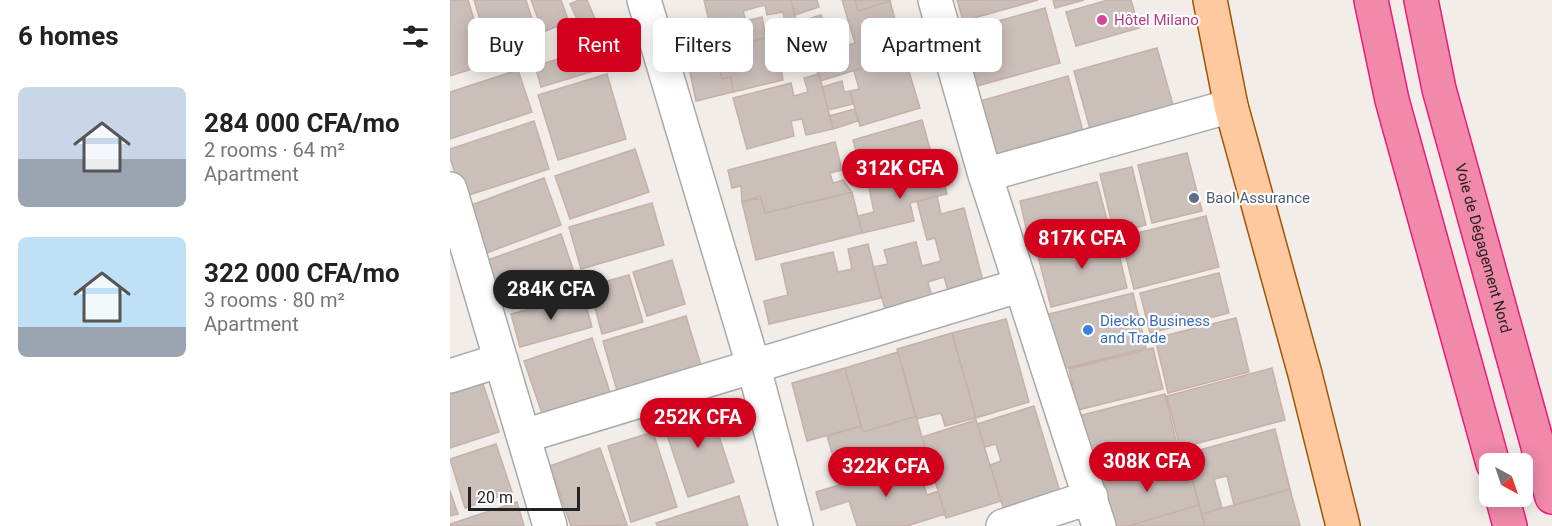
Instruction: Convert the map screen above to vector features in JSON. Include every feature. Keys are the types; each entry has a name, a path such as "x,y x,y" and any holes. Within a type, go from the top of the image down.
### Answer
{"highway":[{"path":"1371,0 1392,100 1490,453"},
{"name":"Voie de Dégagement Nord","path":"1421,0 1439,89 1552,496"},
{"path":"1505,507 1510,526"}],"main road":[{"path":"1210,1 1231,106 1302,363 1343,526"}],"street":[{"path":"644,0 754,368 796,526"},
{"path":"935,0 985,175 1095,512 1003,526"},
{"path":"985,175 1231,106"},
{"path":"450,189 550,526"},
{"path":"524,436 1021,285"},
{"path":"450,376 501,360"}],"building":[{"path":"450,0 468,0 474,18 468,18 468,70 450,76"},
{"path":"474,0 526,0 532,18 479,18"},
{"path":"531,0 561,0 568,18 557,18 557,27 545,31 545,18 538,18"},
{"path":"579,0 587,0 595,18 576,18 570,4"},
{"path":"704,0 791,0 796,18 784,18 783,12 767,15 765,5 743,11 745,18 708,18"},
{"path":"791,0 817,0 819,7 795,15"},
{"path":"842,0 855,0 858,11 890,1 895,18 861,18 861,68 820,81 817,72 849,72 849,45 855,43"},
{"path":"855,0 889,0 890,1 858,11"},
{"path":"957,0 1038,0 974,18 962,18"},
{"path":"1053,0 1084,0 1055,8"},
{"name":"Hôtel Milano","path":"1108,0 1131,0 1139,28 1076,46 1066,12"},
{"path":"1045,8 1060,63 977,86 973,72 1002,72 1002,20"},
{"path":"762,17 765,38 753,41 753,19"},
{"path":"765,38 765,72 782,72 783,80 733,92 731,77 722,79 721,72 753,72 753,41"},
{"path":"1157,48 1173,105 1090,129 1074,71"},
{"path":"557,59 557,72 590,72 541,87 537,72 545,72 545,63"},
{"path":"861,69 861,72 909,72 920,108 860,126 850,91 859,89 854,71"},
{"path":"512,72 519,72 532,112 450,139 450,92"},
{"path":"690,72 721,72 722,79 731,77 733,92 696,101"},
{"path":"607,74 626,139 558,160 538,95"},
{"path":"819,74 833,129 806,135 802,119 791,121 794,136 747,149 733,98 791,83 794,96 808,92 804,78"},
{"path":"1068,76 1084,135 996,160 980,101"},
{"path":"842,81 844,92 850,91 853,104 828,110 822,87"},
{"path":"855,109 858,121 833,129 829,116"},
{"path":"922,120 932,156 863,176 853,140"},
{"path":"534,121 549,169 463,197 450,158 450,149"},
{"path":"835,142 842,170 830,173 833,183 843,180 852,192 765,213 760,196 742,202 741,186 732,188 728,170"},
{"path":"635,149 649,192 570,219 555,176"},
{"path":"1187,153 1202,211 1152,223 1138,165"},
{"path":"1132,167 1146,225 1114,233 1100,174"},
{"path":"941,170 947,194 910,203 914,221 862,233 858,216 874,212 869,188"},
{"path":"544,178 561,225 484,254 466,207"},
{"path":"1097,182 1110,231 1031,250 1020,201"},
{"path":"852,192 862,233 756,260 742,202 761,198 765,213"},
{"path":"937,196 941,214 964,208 985,289 950,298 944,277 928,282 932,297 885,309 873,267 888,264 884,250 916,242 922,266 941,261 935,238 927,240 917,201"},
{"path":"652,203 664,245 581,269 569,227"},
{"path":"1206,216 1219,267 1134,289 1121,237"},
{"path":"1114,233 1127,288 1051,307 1037,252"},
{"path":"561,234 573,269 498,297 485,261"},
{"path":"868,244 881,298 769,324 764,301 788,295 781,264 833,252 838,272 852,269 848,249"},
{"path":"672,260 685,304 647,316 633,272"},
{"path":"1219,273 1229,313 1150,333 1140,293"},
{"path":"629,275 643,322 602,334 589,286"},
{"path":"1133,293 1146,348 1059,370 1045,315"},
{"path":"583,295 592,327 520,347 511,314"},
{"path":"686,316 703,372 619,398 603,341"},
{"path":"1236,318 1249,372 1168,393 1155,338"},
{"path":"1006,319 1029,402 976,418 952,333"},
{"path":"952,333 976,418 945,426 941,413 916,419 897,349"},
{"path":"592,338 611,395 544,419 524,361"},
{"path":"1153,348 1163,389 1078,410 1069,369"},
{"path":"898,352 916,416 863,432 845,368"},
{"path":"845,368 861,426 807,441 792,383"},
{"path":"1272,368 1285,420 1180,448 1167,396"},
{"path":"481,378 499,432 450,448 450,388"},
{"path":"1165,394 1178,449 1095,469 1082,415"},
{"path":"708,402 734,482 688,497 661,417"},
{"path":"1034,406 1060,492 1004,510 990,465 1001,461 996,444 985,447 977,424"},
{"path":"916,416 928,458 841,484 827,436 861,426 863,432"},
{"path":"976,420 1001,501 946,518 922,437"},
{"path":"1275,429 1290,489 1234,505 1227,476 1214,479 1222,508 1202,514 1185,454"},
{"path":"653,432 677,507 631,522 608,446"},
{"path":"496,444 512,492 465,508 450,459"},
{"path":"600,448 627,525 571,526 550,466"},
{"path":"1185,454 1199,505 1128,526 1111,526 1097,477 1148,463 1153,483 1173,478 1167,459"},
{"path":"916,461 927,495 938,491 945,514 907,526 857,526 849,501 821,510 816,492"},
{"path":"1290,489 1300,526 1205,526 1202,514"},
{"path":"450,491 458,514 450,516"},
{"path":"739,496 748,526 657,526 656,523"},
{"path":"517,502 524,526 450,526 450,524"},
{"path":"1199,505 1205,526 1128,526"}],"place":[{"name":"Hôtel Milano","path":"1102,20"},
{"name":"Baol Assurance","path":"1194,198"},
{"name":"Diecko Business and Trade","path":"1088,330"}]}
